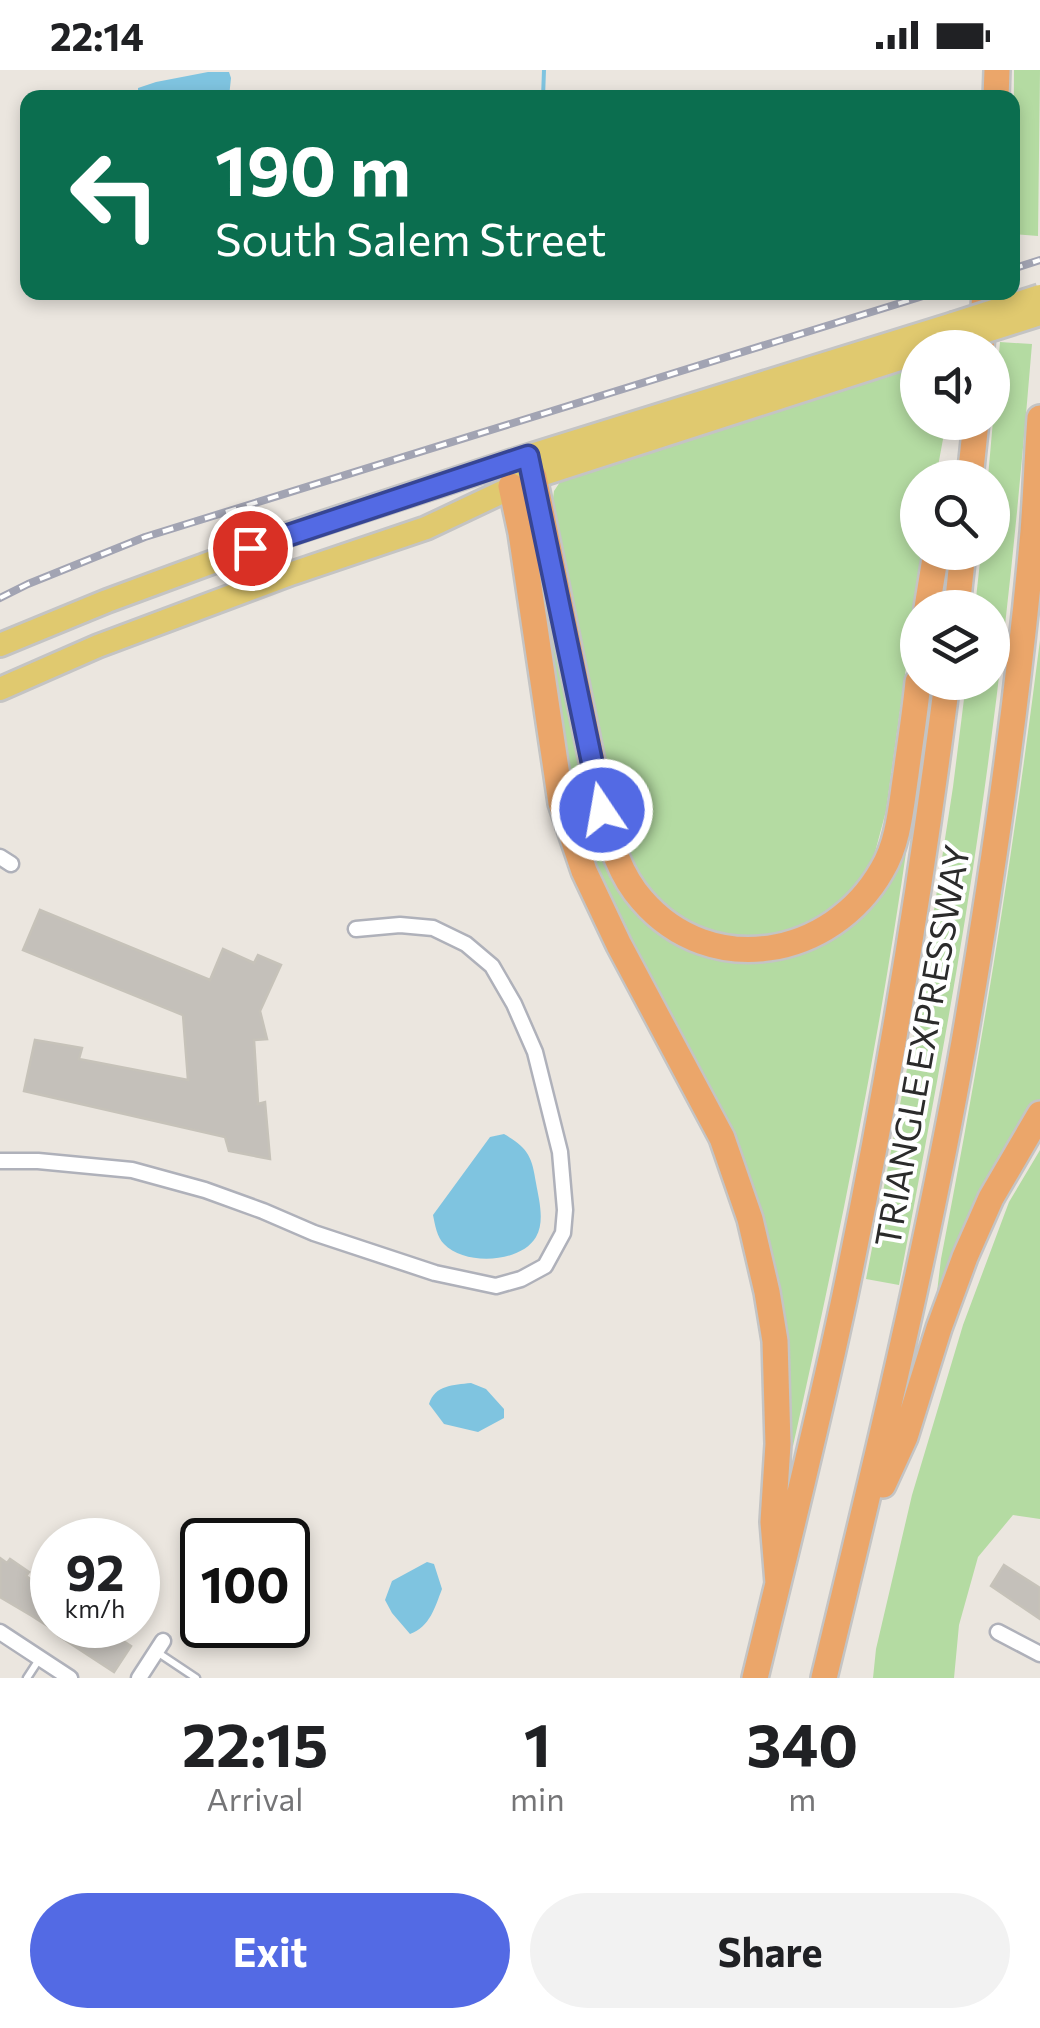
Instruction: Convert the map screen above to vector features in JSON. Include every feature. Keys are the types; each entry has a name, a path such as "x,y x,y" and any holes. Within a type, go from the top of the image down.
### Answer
{"highway":[{"path":"982,330 984,300"},
{"name":"TRIANGLE EXPRESSWAY","path":"824,1678 914,1300 970,1001 1011,720 1033,532 1040,418"},
{"path":"520,471 617,863 642,900 678,931 720,947 768,950 796,943 852,909 885,866 895,836 915,700"},
{"path":"520,471 521,534 561,803 598,901 722,1138 750,1219 767,1292 775,1341 778,1444 773,1522 778,1583"},
{"name":"TRIANGLE EXPRESSWAY","path":"755,1678 844,1297 877,1134 907,968 944,700"},
{"path":"858,1540 905,1436 965,1257 992,1198 1040,1114"}],"main road":[{"path":"965,330 1040,296"},
{"path":"978,330 1040,314"},
{"path":"0,688 98,646 426,528 482,503 520,471 900,353"},
{"path":"0,645 286,535 520,471 900,358"}],"street":[{"path":"0,1161 38,1160 132,1170 205,1190 314,1233 422,1269 496,1286 545,1266 563,1233 560,1152 535,1052 514,1004 492,966 466,944 433,928 400,925 356,929"},
{"path":"0,1632 70,1678"},
{"path":"998,1632 1040,1654"},
{"path":"138,1678 159,1648"}],"lane":[{"path":"160,1646 196,1678"},
{"path":"28,1678 40,1658"}],"green space":[{"path":"1014,70 1040,70 1038,236 1020,235 1020,90 1014,90"},
{"path":"1010,343 1032,344 1009,590 977,590 979,570 1010,570 1010,460 990,460 991,440 1010,440"},
{"path":"900,367 900,440 943,440 939,460 900,460 900,570 920,570 917,590 900,590 901,700 886,811 874,856 857,885 833,909 804,927 770,941 737,942 670,918 624,861 551,513 554,491 564,476"},
{"path":"554,632 567,686 651,921 803,950 903,838 908,839 856,1144 793,1446 785,1445 759,1229 575,824 544,635"},
{"path":"1040,640 1040,1101 942,1294 937,1292 941,1259 996,951"},
{"path":"964,700 995,700 971,879 899,1285 866,1279 919,1007"},
{"path":"1040,1150 1040,1519 1013,1515 978,1557 959,1625 954,1678 873,1678 876,1649 912,1495 963,1325 1009,1202"}],"water":[{"path":"208,72 229,72 231,78 230,90 138,90 156,82"},
{"path":"504,1134 519,1144 530,1159 540,1203 539,1231 529,1246 518,1252 492,1258 465,1256 442,1241 433,1215 490,1137"},
{"path":"471,1383 486,1389 504,1409 504,1418 478,1432 444,1424 429,1404 440,1390"},
{"path":"427,1562 434,1564 442,1589 427,1621 410,1634 385,1600 392,1581"}],"building":[{"path":"40,910 210,980 223,949 254,963 258,955 281,965 260,1011 267,1039 254,1040 258,1104 265,1102 270,1159 229,1151 225,1137 24,1091 35,1040 82,1048 79,1059 188,1080 183,1015 23,950"},
{"path":"0,1558 7,1563 10,1559 29,1572 26,1576 30,1579 30,1616 0,1597"},
{"path":"1004,1565 1040,1588 1040,1619 991,1586"},
{"path":"77,1648 130,1648 114,1672"}],"waterway":[{"path":"543,90 544,70"}],"railway":[{"path":"1020,266 1040,260"},
{"path":"0,598 145,537 910,300"}],"route":[{"path":"250,548 528,456 602,810"}]}
